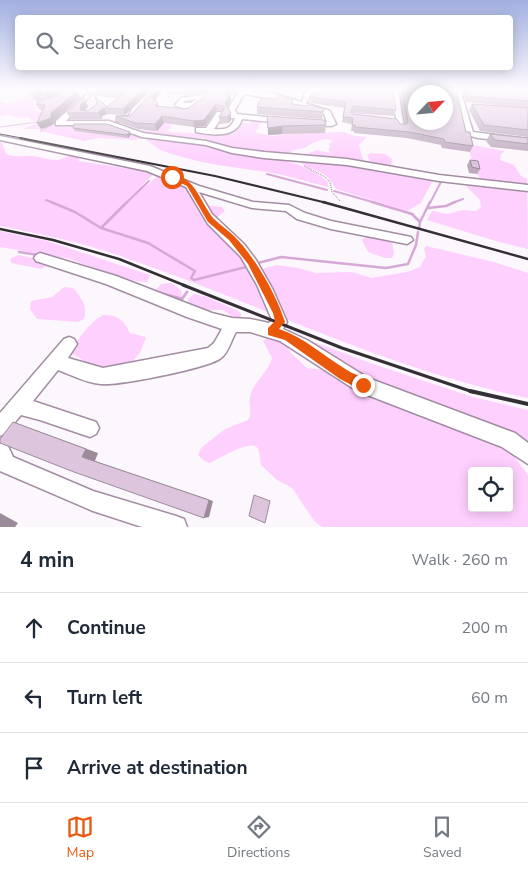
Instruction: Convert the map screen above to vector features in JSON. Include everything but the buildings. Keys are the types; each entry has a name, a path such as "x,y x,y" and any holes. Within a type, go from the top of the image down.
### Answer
{"street":[{"path":"59,122 69,114"},
{"path":"88,114 128,119 133,114"},
{"path":"208,130 220,114"},
{"path":"233,114 234,116 240,117 332,124 326,114"},
{"path":"391,120 400,124 398,114"},
{"path":"464,114 470,133 473,135 528,141"},
{"path":"199,130 232,129 236,127 240,117"},
{"path":"288,121 288,131"},
{"path":"59,122 62,124 109,123 142,135 189,140 232,150 292,158 316,158 439,178 528,188"},
{"path":"0,138 150,169 189,185 252,205 289,208 301,216 331,226 407,240"},
{"path":"189,185 211,220 232,238 251,262 280,322 271,331"},
{"path":"40,258 77,268 153,296 183,310 232,325 250,326 287,336 344,375 363,385 508,440 528,454"},
{"path":"55,361 104,376 127,374 214,354 220,348 227,331 232,325"},
{"path":"0,427 69,344"},
{"path":"18,406 40,411 90,428"},
{"path":"0,451 6,464 93,501 176,527"}],"path":[{"path":"40,130 59,122"},
{"path":"292,158 326,177 330,182 332,192 340,202"}],"shaded area":[{"path":"0,114 60,114 49,120 33,121 29,117 16,118 8,114 0,116"},
{"path":"62,114 93,114 90,115 131,123 144,117 132,127 64,123 64,114"},
{"path":"58,120 53,125 85,125 146,137 135,140 99,138 84,141 40,131 42,129 22,129 41,122"},
{"path":"253,120 264,121 258,125 260,128 255,131 257,133 273,136 344,132 355,136 367,137 359,145 363,160 302,156 317,150 332,154 328,150 330,148 329,144 333,141 326,139 290,152 293,155 231,148 202,138 169,137 137,132 169,122 172,127 167,131 169,132 226,135 233,134 240,127 240,122 248,124"},
{"path":"151,137 208,145 288,161 319,175 328,182 328,187 279,174 188,159 159,149 146,140"},
{"path":"0,142 6,154 9,155 57,160 76,155 79,156 79,161 153,173 142,185 142,188 158,176 167,176 173,179 201,195 203,205 222,207 225,211 218,217 207,217 205,223 219,235 231,240 250,272 277,265 316,273 352,272 372,278 407,272 420,267 426,256 424,249 426,246 494,262 528,273 528,398 418,369 153,267 99,249 63,239 0,226"},
{"path":"473,145 505,151 501,154 500,160 514,165 521,176 527,179 528,249 427,220 432,211 448,214 462,210 476,211 481,207 480,200 465,185 482,181 476,171 468,148"},
{"path":"371,153 385,154 392,159 391,167 368,163 370,161 367,155"},
{"path":"299,159 326,160 431,179 432,182 421,203 407,211 336,189 325,176 305,166"},
{"path":"0,231 47,241 150,275 147,282 135,281 70,259 0,247"},
{"path":"367,235 388,238 392,242 394,254 392,258 385,258 368,252 362,240"},
{"path":"18,255 49,265 41,269 11,263 10,259"},
{"path":"171,283 181,290 182,297 179,298 156,290 161,284"},
{"path":"64,287 73,288 81,298 85,310 84,319 78,322 37,319 30,309 31,301 52,297"},
{"path":"194,294 204,296 236,310 241,313 241,318 236,319 223,310 199,310 189,305 188,299"},
{"path":"103,315 117,317 123,322 130,333 146,337 140,353 125,369 89,368 86,362 71,353 84,331"},
{"path":"271,335 284,340 291,353 307,368 325,370 448,418 510,451 528,475 528,527 322,527 314,521 292,488 277,480 261,465 259,451 255,446 242,447 210,463 204,461 198,455 201,448 225,429 248,420 252,392 272,358 263,341"},
{"path":"303,338 376,365 473,397 528,410 528,446 367,382 302,340"}],"waterway":[{"path":"0,127 38,122"},
{"path":"267,174 327,190"},
{"path":"430,203 442,180"},
{"path":"126,203 149,181"},
{"path":"334,191 376,203"},
{"path":"452,203 463,199"},
{"path":"46,200 54,203"},
{"path":"51,202 75,212 101,228"},
{"path":"372,202 412,214 420,222"},
{"path":"420,222 430,202"},
{"path":"428,208 446,206 455,202"},
{"path":"101,228 126,203"},
{"path":"419,229 420,222"},
{"path":"101,228 148,243 195,271 191,278 194,280 246,267"},
{"path":"258,263 281,257 386,268 408,264 416,245 418,232"},
{"path":"19,252 38,255"},
{"path":"163,294 182,299 187,292"}],"railway":[{"path":"0,134 27,139"},
{"path":"20,138 215,176 324,202"},
{"path":"324,202 528,259"},
{"path":"0,229 53,240 119,259 186,286"},
{"path":"183,285 342,348 470,391"},
{"path":"470,391 528,404"}],"route":[{"path":"172,177 189,185 194,190 211,220 232,238 251,262 277,312 280,322 271,331 287,336 344,375 363,385"}]}
